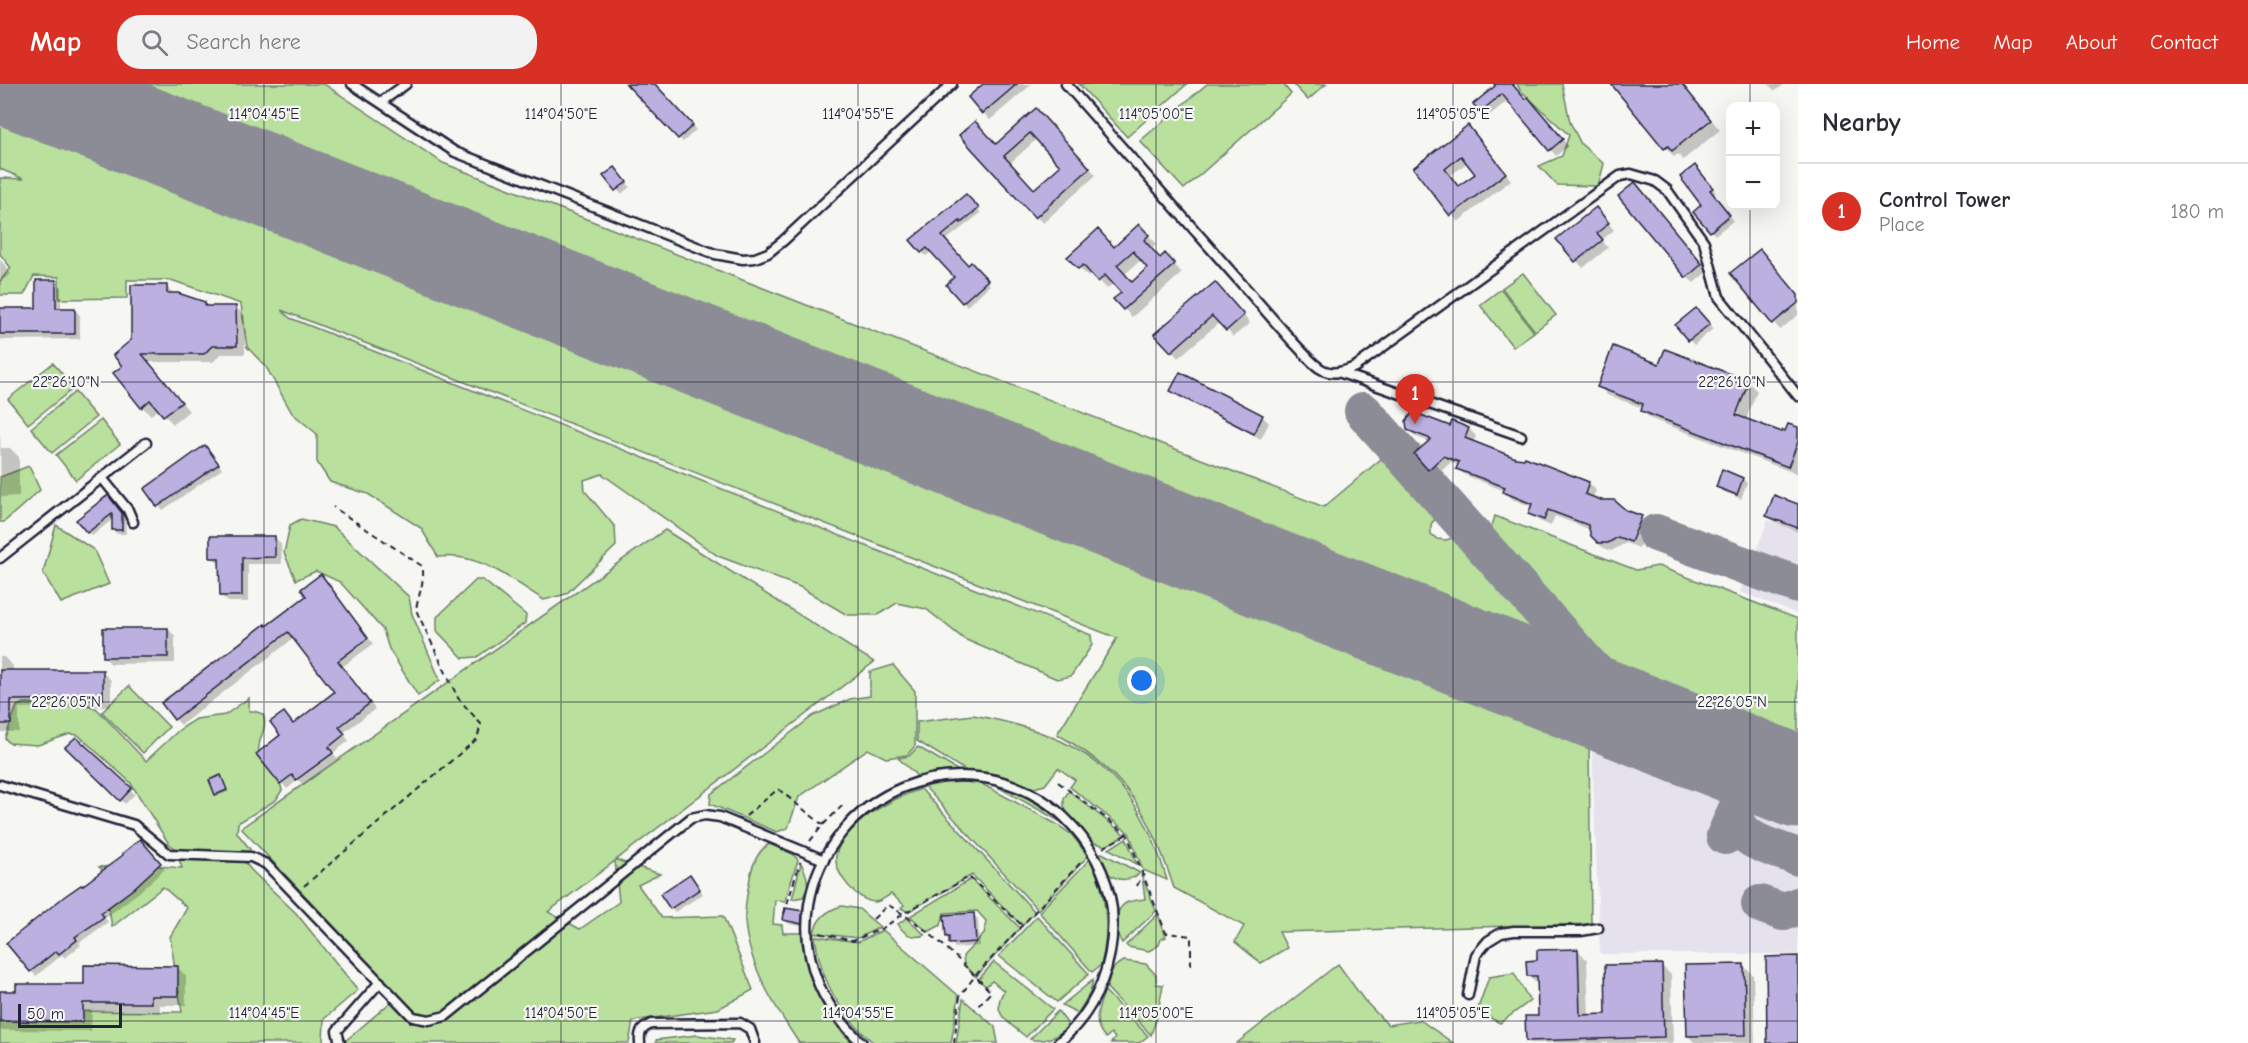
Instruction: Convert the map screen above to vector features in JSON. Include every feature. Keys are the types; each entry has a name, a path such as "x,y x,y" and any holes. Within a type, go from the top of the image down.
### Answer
{"lane":[{"path":"352,84 455,152 715,254 743,259 755,258 768,253 783,241 952,84"},
{"path":"381,102 406,84"},
{"path":"1066,84 1293,342 1318,368 1330,374 1341,373 1355,367 1620,176 1631,174 1655,181 1667,190 1704,242 1719,297 1798,396"},
{"path":"1341,373 1521,436"},
{"path":"0,558 146,443"},
{"path":"102,478 128,510 133,522"},
{"path":"862,1043 837,1016 827,1001 813,967 808,931 812,894 824,860 833,844 850,823 886,795 920,781 957,776 993,779 1011,784 1044,800 1072,824 1094,854 1107,887 1111,905 1112,942 1104,977 1088,1010 1058,1043"},
{"path":"0,785 134,825 169,854 250,857 266,864 413,1017 429,1020 446,1016 691,818 705,815 720,817 824,860"},
{"path":"1468,995 1476,955 1488,940 1501,933 1581,931 1598,928"},
{"path":"340,1043 338,1031 380,982"},
{"path":"640,1043 639,1033 651,1024 740,1023 750,1029 755,1043"}],"path":[{"path":"295,894 477,739 481,724 458,698 416,610 418,594 425,575 422,566 333,507"},
{"path":"1058,782 1127,834 1166,933 1191,936 1191,964"},
{"path":"737,824 778,789 823,825"},
{"path":"954,1043 960,996 975,976 1086,857 1127,834"},
{"path":"1137,886 1143,872"},
{"path":"808,931 853,940 883,928 906,912 969,878 1023,926"},
{"path":"873,919 888,905 906,915 944,944 991,992 975,1009"}],"shaded area":[{"path":"1768,520 1798,531 1798,614 1740,592"},
{"path":"1592,745 1798,830 1798,954 1600,954"}],"green space":[{"path":"114,84 324,84 443,163 1324,507 1387,454 1442,511 1431,524 1431,534 1437,539 1446,540 1461,535 1570,656"},
{"path":"1079,84 1187,84 1127,137"},
{"path":"1207,84 1283,84 1291,94 1184,189 1140,141"},
{"path":"1293,84 1326,84 1308,100"},
{"path":"1517,84 1562,84 1570,122 1581,144 1604,164 1598,186 1557,185 1539,166 1562,156 1569,135 1520,90"},
{"path":"0,119 1589,743 1591,924 1279,932 1287,948 1261,963 1235,942 1244,926 1174,888 1155,838 1133,798 1102,765 1082,749 1057,734 1117,638 281,310 290,318 1091,635 1092,645 1071,676 1057,679 964,639 926,609 897,603 878,615 847,615 800,587 718,556 602,474 584,480 585,491 615,527 616,546 566,594 544,600 481,563 453,557 438,557 421,528 368,494 330,482 317,462 317,434 292,413 266,367 247,347 241,304 171,280 127,280 127,298 59,299 59,277 34,276 24,295 0,295 0,281 11,268 0,254 0,178 24,179 0,169"},
{"path":"1523,273 1556,315 1535,331 1502,288"},
{"path":"1501,289 1534,332 1513,347 1480,305"},
{"path":"53,363 74,388 28,424 8,399"},
{"path":"75,392 96,417 52,453 31,428"},
{"path":"101,420 120,444 76,480 56,455"},
{"path":"29,466 40,490 4,522 0,522 0,477"},
{"path":"1495,516 1636,570 1658,566 1798,619 1798,745 1603,668 1488,539"},
{"path":"301,519 334,527 409,597 412,614 440,680 418,696 389,649 383,630 340,582 316,571 296,580 284,553 290,525"},
{"path":"56,525 94,550 109,584 61,603 43,573"},
{"path":"665,530 874,662 616,860 660,874 638,885 662,918 723,916 753,990 718,1009 633,1021 629,1043 343,1043 399,995 241,828","holes":["615,861 619,902 580,929 548,912"]},
{"path":"476,580 483,580 526,615 525,623 477,657 463,658 437,631 437,617"},
{"path":"893,665 915,691 915,746 907,755 886,758 868,749 799,797 788,828 777,832 710,804 711,794 813,716 850,699 870,696 870,672"},
{"path":"129,686 169,727 143,753 102,712"},
{"path":"249,698 249,711 263,714 264,730 259,743 259,753 278,779 282,790 276,800 238,823 237,833 250,849 248,854 238,854 252,871 296,913 358,990 324,1019 323,1043 0,1043 0,1016 41,1011 182,1012 170,937 187,908 163,887 112,927 108,904 123,889 99,867 146,865 182,868 175,848 169,844 130,782 78,735 70,734 38,745 9,743 5,738 17,706 24,703 87,704 97,709 146,761 179,730 196,719 225,715"},
{"path":"973,715 1011,723 1045,734 1074,748 1099,764 1139,811 1154,843 1167,880 1143,870 1129,833 1070,787 1075,780 1058,768 1045,785 1034,788 994,775 968,772 917,741 917,722"},
{"path":"918,747 959,771 937,772 918,777 898,758 909,756"},
{"path":"942,783 982,784 1058,825 1072,835 1088,856 1038,910 925,787"},
{"path":"996,786 1031,800 1061,822"},
{"path":"921,789 1035,912 1022,926 972,875 908,912 901,908 904,905 891,894 875,902 868,901 848,885 838,870 836,856 840,844 848,833 858,823 883,806"},
{"path":"1069,791 1125,835 1106,846 1092,842 1064,806 1064,798"},
{"path":"1126,838 1137,864 1109,849"},
{"path":"769,844 793,854 798,860 785,901 775,900 773,924 782,925 783,933 801,933 807,964 823,1006 853,1043 799,1043 772,1000 757,969 747,937 745,907 753,866 757,856"},
{"path":"1102,853 1140,873 1133,878 1124,879 1112,876 1108,873 1099,854"},
{"path":"1090,859 1100,884 1106,925 1101,965 1092,972 1039,912"},
{"path":"801,863 806,876 807,889 803,897 792,899"},
{"path":"1142,876 1156,911 1122,943 1118,934 1117,916 1126,903 1145,899"},
{"path":"971,879 1020,928 976,977 964,965 963,956 984,934 986,921 977,911 944,913 941,925 928,932 910,916"},
{"path":"842,906 859,909 880,927 858,938 814,933 824,915"},
{"path":"1158,914 1166,937 1161,939 1159,945 1149,951 1128,947 1126,945"},
{"path":"1037,916 1089,974 1057,1002 999,956"},
{"path":"907,918 925,935 913,936 903,931 898,924"},
{"path":"883,930 959,996 951,1043 874,1043 851,1021 834,995 822,967 815,936 858,942"},
{"path":"1124,961 1146,964 1156,975 1156,984 1163,985 1151,1035 1107,988 1114,968"},
{"path":"994,962 1053,1009 1026,1037 1000,1012 1000,999 1004,991 992,981 986,986 978,980"},
{"path":"1338,964 1364,1000 1388,1025 1420,1020 1453,1043 1237,1043"},
{"path":"1514,973 1530,1001 1500,1023 1477,1011 1489,977"},
{"path":"1093,980 1090,993 1078,1013 1062,1005"},
{"path":"1105,991 1148,1036 1139,1043 1111,1043 1115,1038 1111,1033 1106,1038 1101,1033 1097,1015"},
{"path":"963,999 995,1027 998,1043 956,1043"},
{"path":"1058,1011 1067,1023 1066,1029 1045,1040 1030,1039"},
{"path":"697,1035 733,1040 731,1043 656,1043 656,1040"}],"building":[{"path":"626,84 655,84 693,125 678,139"},
{"path":"983,84 1017,84 982,114 968,97"},
{"path":"1494,84 1515,84 1513,85 1525,99 1528,97 1563,139 1549,151 1502,94 1480,112 1473,104 1495,86"},
{"path":"1611,84 1682,84 1711,120 1672,151 1668,146 1664,149"},
{"path":"1036,108 1090,168 1035,218 959,135 975,121 996,144","holes":["1030,133 1060,166 1034,189 1004,156"]},
{"path":"1468,125 1506,173 1450,216 1413,168","holes":["1461,156 1475,174 1458,186 1445,169"]},
{"path":"1695,165 1713,188 1710,190 1730,215 1710,232 1693,212 1701,205 1680,177"},
{"path":"615,167 627,182 615,191 603,176"},
{"path":"1635,182 1702,264 1686,278 1618,196"},
{"path":"966,194 979,208 942,236 968,265 971,262 988,280 962,303 946,285 954,277 927,248 921,253 910,240"},
{"path":"1596,207 1609,223 1597,233 1603,240 1575,262 1556,239"},
{"path":"1139,224 1149,235 1144,240 1160,258 1165,253 1175,264 1123,310 1113,299 1121,293 1105,275 1098,282 1083,265 1078,269 1067,257 1098,229 1114,247","holes":["1133,251 1147,268 1132,282 1117,265"]},
{"path":"1760,249 1798,295 1798,303 1772,324 1730,273"},
{"path":"36,280 56,280 56,308 75,308 75,334 0,334 0,308 36,308"},
{"path":"1215,282 1244,315 1226,331 1212,316 1171,352 1154,334"},
{"path":"131,285 167,285 167,293 178,293 205,302 205,306 236,306 237,346 212,346 204,354 142,354 182,402 163,416 150,400 141,408 113,373 122,366 113,355 131,340"},
{"path":"1696,308 1710,324 1688,341 1675,325"},
{"path":"1613,346 1659,364 1665,349 1749,381 1736,415 1782,432 1788,424 1798,427 1798,442 1788,467 1641,411 1643,404 1597,387"},
{"path":"1180,372 1263,415 1254,434 1170,391"},
{"path":"1413,412 1450,426 1452,421 1469,428 1465,438 1516,458 1524,459 1525,457 1589,482 1585,494 1601,500 1614,500 1626,510 1642,516 1631,542 1618,537 1608,543 1598,543 1591,536 1588,525 1548,510 1544,520 1528,514 1532,504 1503,492 1505,487 1456,469 1459,462 1443,456 1428,470 1414,454 1431,439 1407,430 1406,421"},
{"path":"205,445 219,464 157,507 144,489"},
{"path":"1722,469 1743,478 1737,495 1716,487"},
{"path":"108,495 122,513 122,530 112,530 112,514 87,533 76,520"},
{"path":"1774,495 1798,504 1798,528 1766,516"},
{"path":"210,536 275,536 275,557 242,558 242,596 220,596 219,558 210,558"},
{"path":"321,574 368,638 338,661 370,703 339,727 345,734 329,747 333,753 296,780 292,775 280,784 256,754 280,735 270,722 284,712 293,724 334,692 288,632 174,720 161,703 265,624 266,626 306,596 301,589"},
{"path":"103,628 168,628 168,657 103,657"},
{"path":"0,670 103,670 103,699 11,700 11,724 0,724"},
{"path":"76,737 132,788 120,801 65,747"},
{"path":"221,775 227,790 215,795 209,780"},
{"path":"140,839 161,863 133,889 101,913 104,917 75,937 77,940 59,954 56,951 30,972 6,943 65,896 123,855"},
{"path":"690,874 700,889 670,909 660,894"},
{"path":"785,908 803,911 802,924 783,920"},
{"path":"974,913 976,942 949,944 944,915"},
{"path":"1578,949 1580,1015 1606,1014 1605,965 1662,964 1664,1037 1526,1041 1525,1016 1538,1016 1537,976 1527,976 1526,961 1537,960 1537,950"},
{"path":"1798,956 1798,1043 1767,1043 1766,957"},
{"path":"1744,964 1746,1035 1687,1036 1685,965"},
{"path":"84,965 178,966 178,996 151,996 151,1003 83,1003 83,1022 0,1021 0,991 16,991 16,984 84,984"}],"taxiway":[{"path":"1363,411 1637,719"},
{"path":"1656,533 1798,585"},
{"path":"1725,836 1753,765"},
{"path":"1735,814 1737,824 1750,838 1798,857"},
{"path":"1760,904 1783,912 1798,906"}],"runway":[{"path":"21,84 1798,782"}],"place":[{"name":"Control Tower","path":"1415,424"}]}
